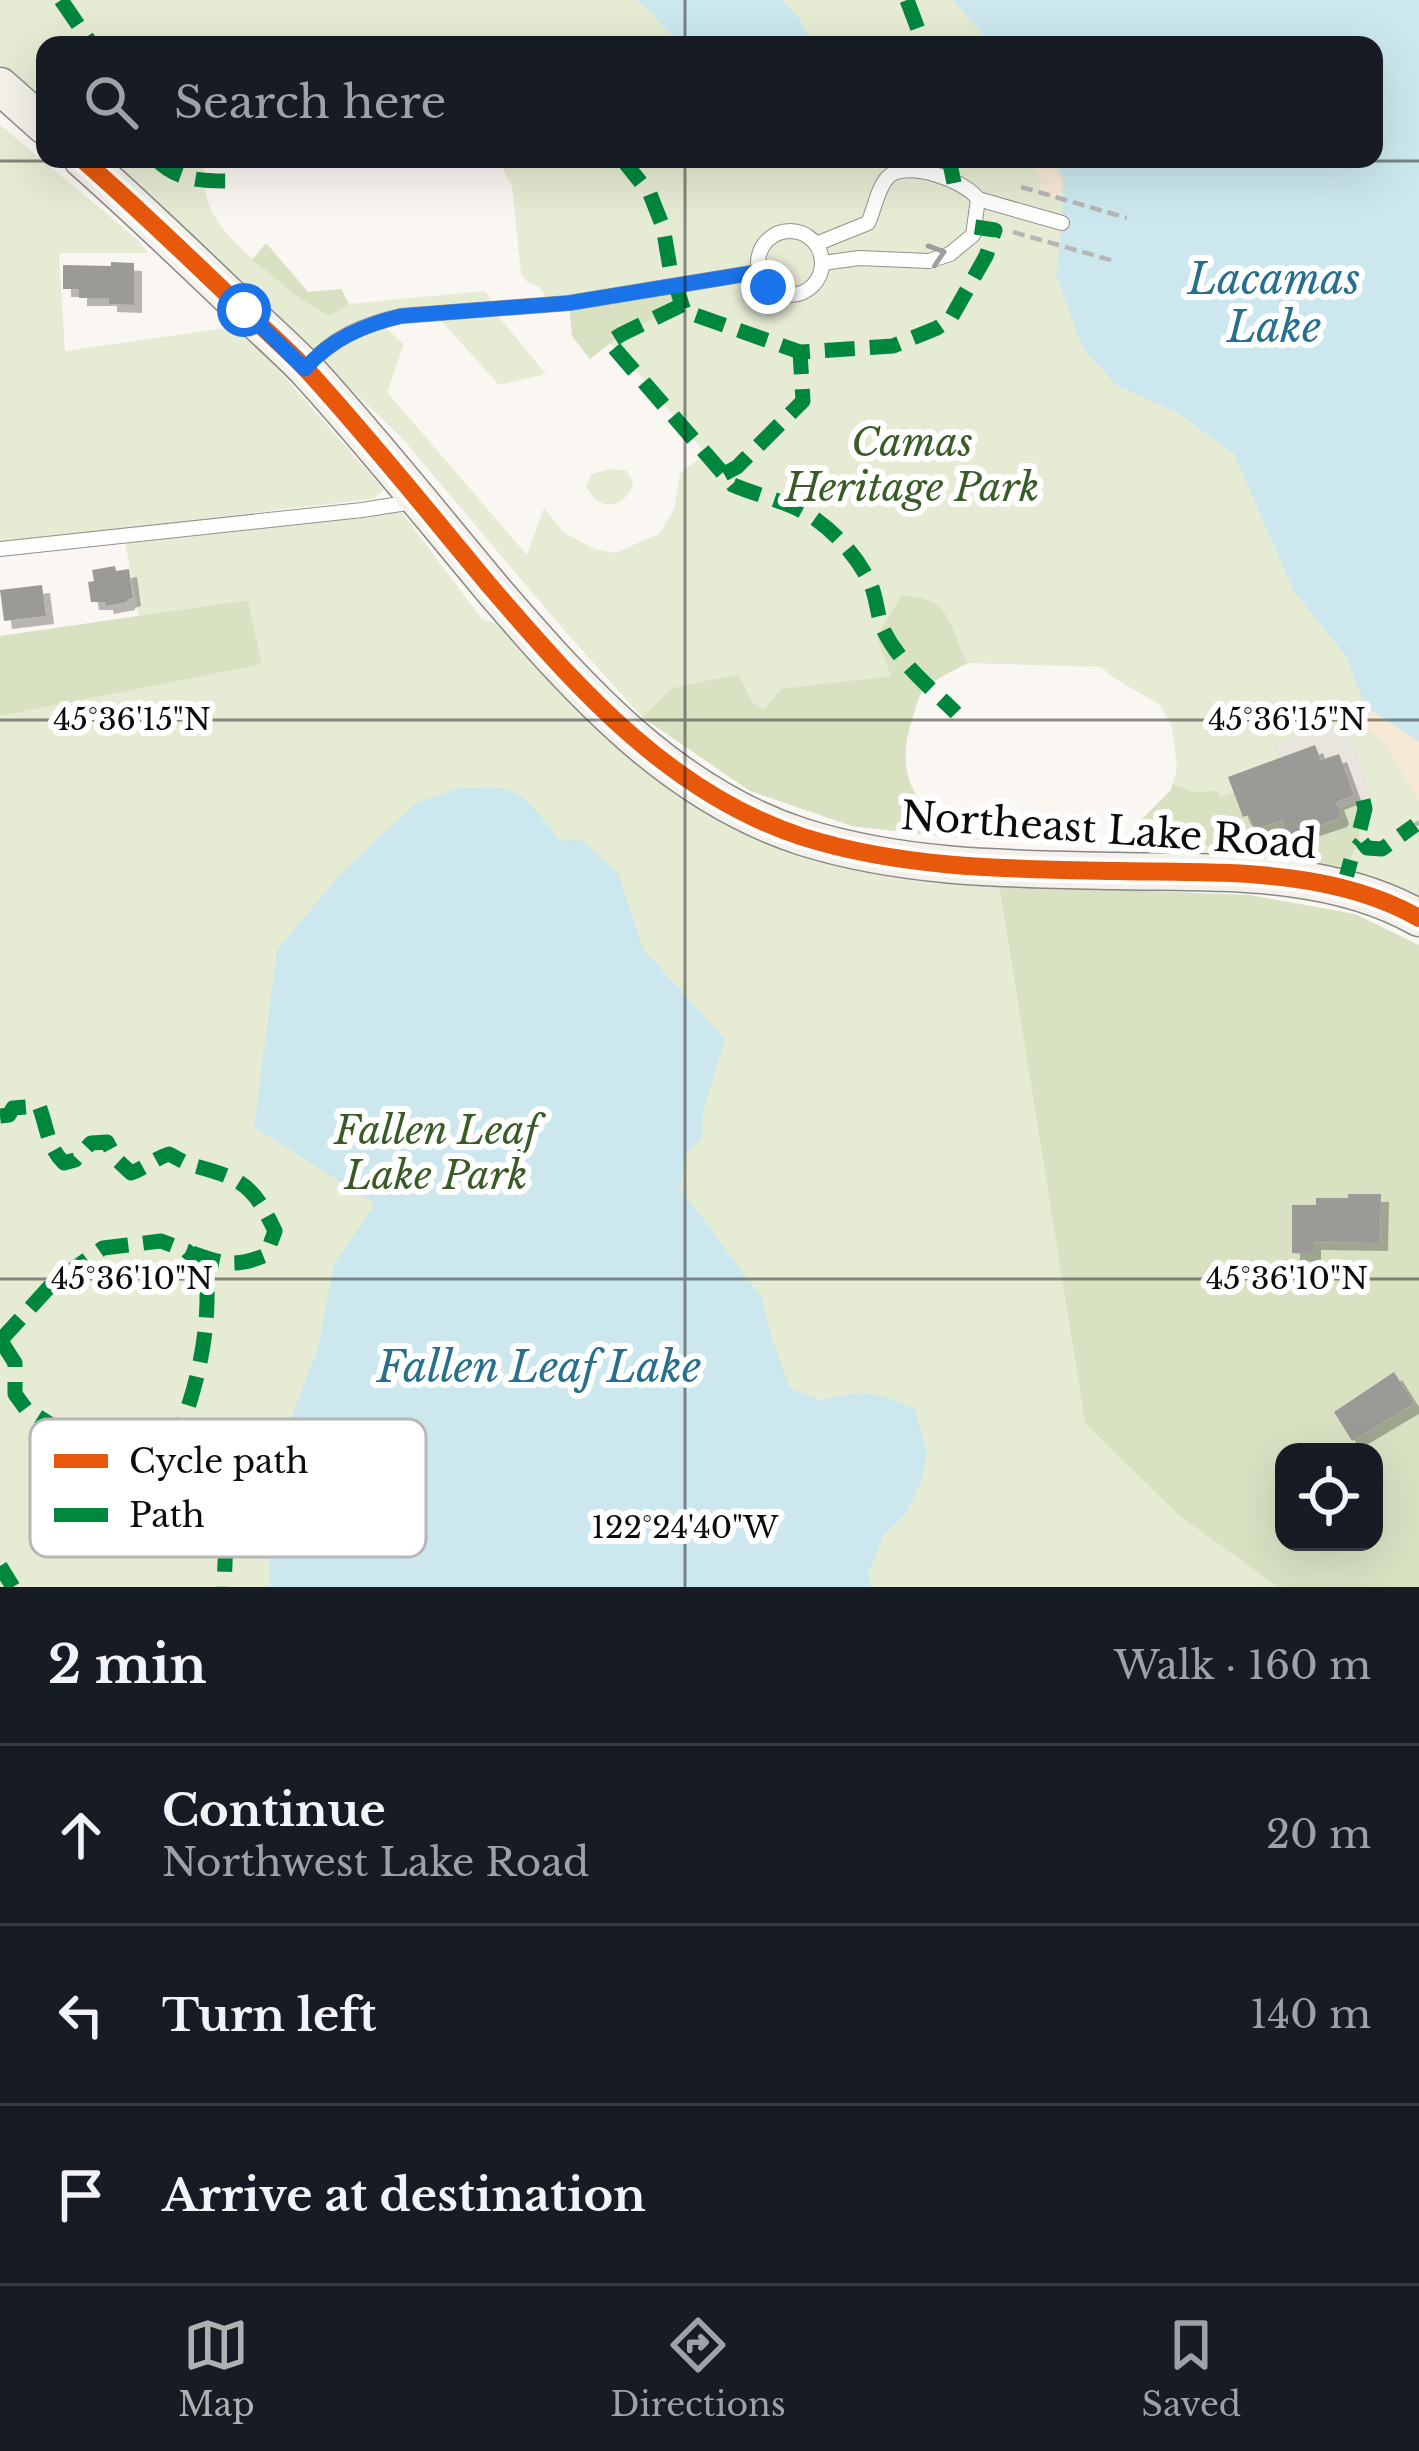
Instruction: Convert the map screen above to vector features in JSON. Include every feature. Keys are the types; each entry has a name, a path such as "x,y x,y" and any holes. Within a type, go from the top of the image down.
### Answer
{"main road":[{"path":"0,86 36,118"},
{"name":"Northeast Lake Road","path":"92,168 305,369 542,647 628,735 685,778 742,811 797,835 860,854 998,868 1257,875 1361,894 1419,918"}],"lane":[{"path":"816,244 868,223 888,177 901,170 924,171 970,188 978,199 1062,223"},
{"path":"823,263 859,258 929,261 950,254 973,235 978,199"},
{"path":"789,231 802,233 816,244 823,263 814,286 791,296 768,287 758,272 760,252 767,241 789,231"},
{"path":"305,369 338,340 401,316 569,303 758,272"},
{"path":"0,549 418,501"}],"path":[{"path":"1021,187 1127,218"},
{"path":"1013,232 1114,261"}],"green space":[{"path":"0,0 636,0 672,36 36,36 36,98 0,65"},
{"path":"783,0 953,0 983,36 808,36"},
{"path":"0,125 36,155 36,168 52,168 148,253 59,253 65,351 240,326 384,490 372,499 0,542"},
{"name":"Camas Heritage Park","path":"113,168 205,168 208,203 221,226 252,259 266,243 308,292 341,289 349,304 485,291 497,308 493,310 546,374 499,385 435,314 379,322 404,344 387,392 527,555 544,508 564,533 595,549 615,553 659,534 674,509 680,473 706,454 618,350 609,343 590,359 572,336 569,303 550,303 539,287 526,281 521,273 512,187 502,168 1057,168 1116,385 1179,414 1234,454 1293,589 1345,655 1365,706 1419,742 1419,902 1382,883 1292,858 965,839 852,826 750,791 642,717 401,437","holes":["967,663 1101,667 1160,705 1172,727 1177,768 1171,790 1139,822 1133,845 966,838 915,793 907,771 910,724 920,695 942,677"]},
{"path":"266,243 308,292 341,289 349,304 329,316 300,299 253,260"},
{"path":"676,285 682,305 622,334 590,359 572,336 569,303"},
{"path":"626,470 633,482 625,498 610,505 596,500 586,487 591,474"},
{"name":"Fallen Leaf Lake Park","path":"400,510 482,619 500,624 599,731 641,765 999,885 1085,1423 1177,1514 1278,1587 0,1587 0,716 262,663 248,600 139,616 125,542"},
{"path":"901,596 940,607 968,663 920,695 906,760 910,782 922,803 965,839 852,826 750,791 642,717 673,688 738,674 752,702 764,709 781,689 891,676 877,637"},
{"path":"248,600 262,664 0,716 0,636"},
{"path":"1173,784 1193,792 1218,791 1220,797 1234,792 1254,830 1282,820 1307,831 1338,820 1338,809 1363,800 1361,843 1349,867 1136,835 1139,822"},
{"path":"999,885 1250,895 1355,914 1419,945 1419,1587 1278,1587 1177,1514 1085,1423"}],"sand":[{"path":"1034,168 1057,168 1063,179 1062,199 1040,192 1041,179"},
{"path":"1365,706 1419,742 1419,801 1386,746 1363,723 1357,709"}],"shaded area":[{"path":"1344,719 1372,797 1338,809 1339,754 1321,760 1315,745 1279,759 1274,745"}],"water":[{"path":"636,0 783,0 808,36 672,36"},
{"name":"Lacamas Lake","path":"953,0 1419,0 1419,742 1365,706 1345,655 1293,590 1234,454 1179,414 1116,385 1082,347 1056,275 1063,179 1057,168 1383,168 1383,36 983,36"},
{"name":"Fallen Leaf Lake","path":"460,788 510,790 531,805 560,840 583,841 618,873 643,949 725,1039 703,1112 702,1139 686,1154 680,1188 762,1298 790,1388 819,1400 857,1393 879,1395 914,1408 927,1451 922,1481 907,1512 884,1535 868,1574 871,1587 270,1587 270,1557 426,1557 426,1419 291,1419 318,1348 334,1264 375,1204 254,1127 277,950 342,872 416,803"}],"building":[{"path":"111,262 134,263 134,305 109,304 109,298 79,298 79,289 63,289 63,265 111,266"},
{"path":"115,566 116,571 129,569 133,598 106,606 105,602 91,602 88,582 94,581 92,570"},
{"path":"42,585 46,616 4,621 0,590"},
{"path":"1315,745 1321,760 1339,754 1354,795 1336,802 1339,819 1288,836 1282,820 1254,830 1249,815 1243,817 1228,777"},
{"path":"1348,1194 1381,1194 1380,1243 1313,1242 1313,1254 1292,1253 1292,1205 1316,1205 1316,1198 1348,1198"},
{"path":"1394,1372 1414,1404 1352,1441 1334,1412"}],"marked path":[{"path":"61,0 86,36"},
{"path":"907,0 921,36"},
{"path":"166,168 184,177 239,181"},
{"path":"629,168 650,194 663,227 684,311 800,352 893,346 937,328 951,318 986,256 995,230 975,227"},
{"path":"951,168 954,183"},
{"path":"682,305 609,342 733,485 798,509 841,542 871,585 881,624 898,653 956,713"},
{"path":"724,474 737,467 803,401 800,352"},
{"path":"1363,800 1358,837 1367,848 1382,849 1415,825"},
{"path":"1343,889 1353,852 1361,843"},
{"path":"0,1116 9,1115 13,1108 39,1106 51,1143 64,1163 75,1160 91,1143 107,1142 131,1173 169,1154 225,1175 253,1194 275,1231 266,1255 246,1262 221,1262 192,1253"},
{"path":"0,1341 52,1284 103,1248 161,1241 187,1251 206,1271 207,1314 197,1377 184,1419"},
{"path":"1,1341 15,1363 15,1394 42,1419"},
{"path":"224,1587 225,1557"},
{"path":"0,1566 13,1587"}],"cycle path":[{"path":"92,168 307,370 528,630 596,702 632,736 712,795 803,837 880,856 998,868 1272,876 1348,889 1419,918"}],"route":[{"path":"244,310 305,369 338,340 401,316 569,303 758,272 768,287"}]}
